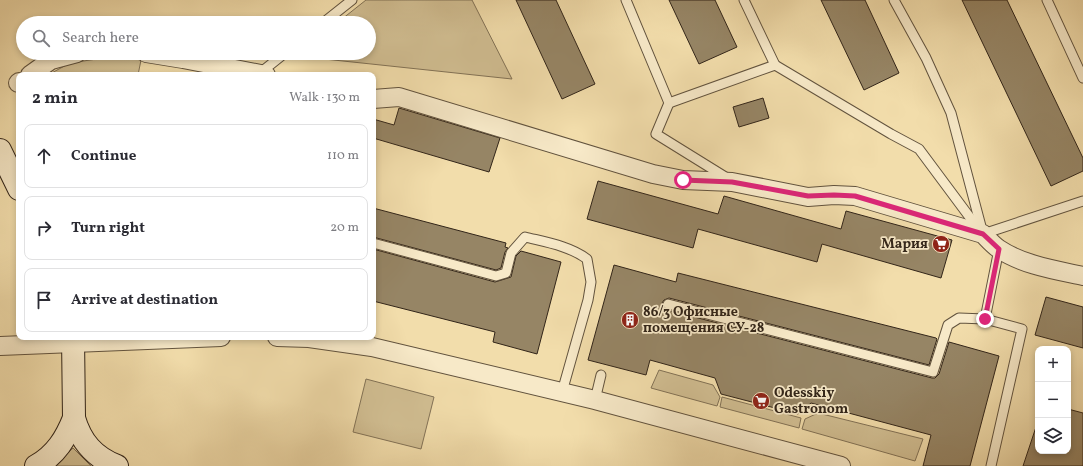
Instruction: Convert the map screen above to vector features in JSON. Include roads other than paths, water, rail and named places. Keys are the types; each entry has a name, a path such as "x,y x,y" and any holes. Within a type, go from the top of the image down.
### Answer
{"street":[{"path":"34,72 51,60"},
{"path":"192,60 253,72"},
{"path":"376,99 399,98 653,174 683,180 732,182 808,196 855,196 983,234 999,249 1018,259 1052,270 1083,276"},
{"path":"0,150 16,183"},
{"path":"0,346 73,340 74,418 77,429 88,447 100,458 117,466"},
{"path":"323,340 372,347 595,400 841,466"},
{"path":"36,466 47,459 57,449 70,429 74,418"}],"lane":[{"path":"332,16 352,0"},
{"path":"626,0 670,103"},
{"path":"744,0 775,65 891,134 919,148 983,234"},
{"path":"894,0 926,58 951,113 983,234"},
{"path":"1047,0 1083,78"},
{"path":"265,72 278,60"},
{"path":"732,182 656,134 670,103 775,65"},
{"path":"983,234 1083,201"},
{"path":"376,244 496,276 506,273 511,253 525,237 557,245 580,254 587,259 591,282 588,300 562,392"},
{"path":"985,319 999,249"},
{"path":"668,304 933,372 948,325 959,318 985,319 1022,329 991,466"},
{"path":"595,400 601,375"}],"place":[{"name":"Мария","path":"941,244"},
{"name":"86/3 Офисные помещения СУ-28","path":"630,320"},
{"name":"Odesskiy Gastronom","path":"761,401"}]}
